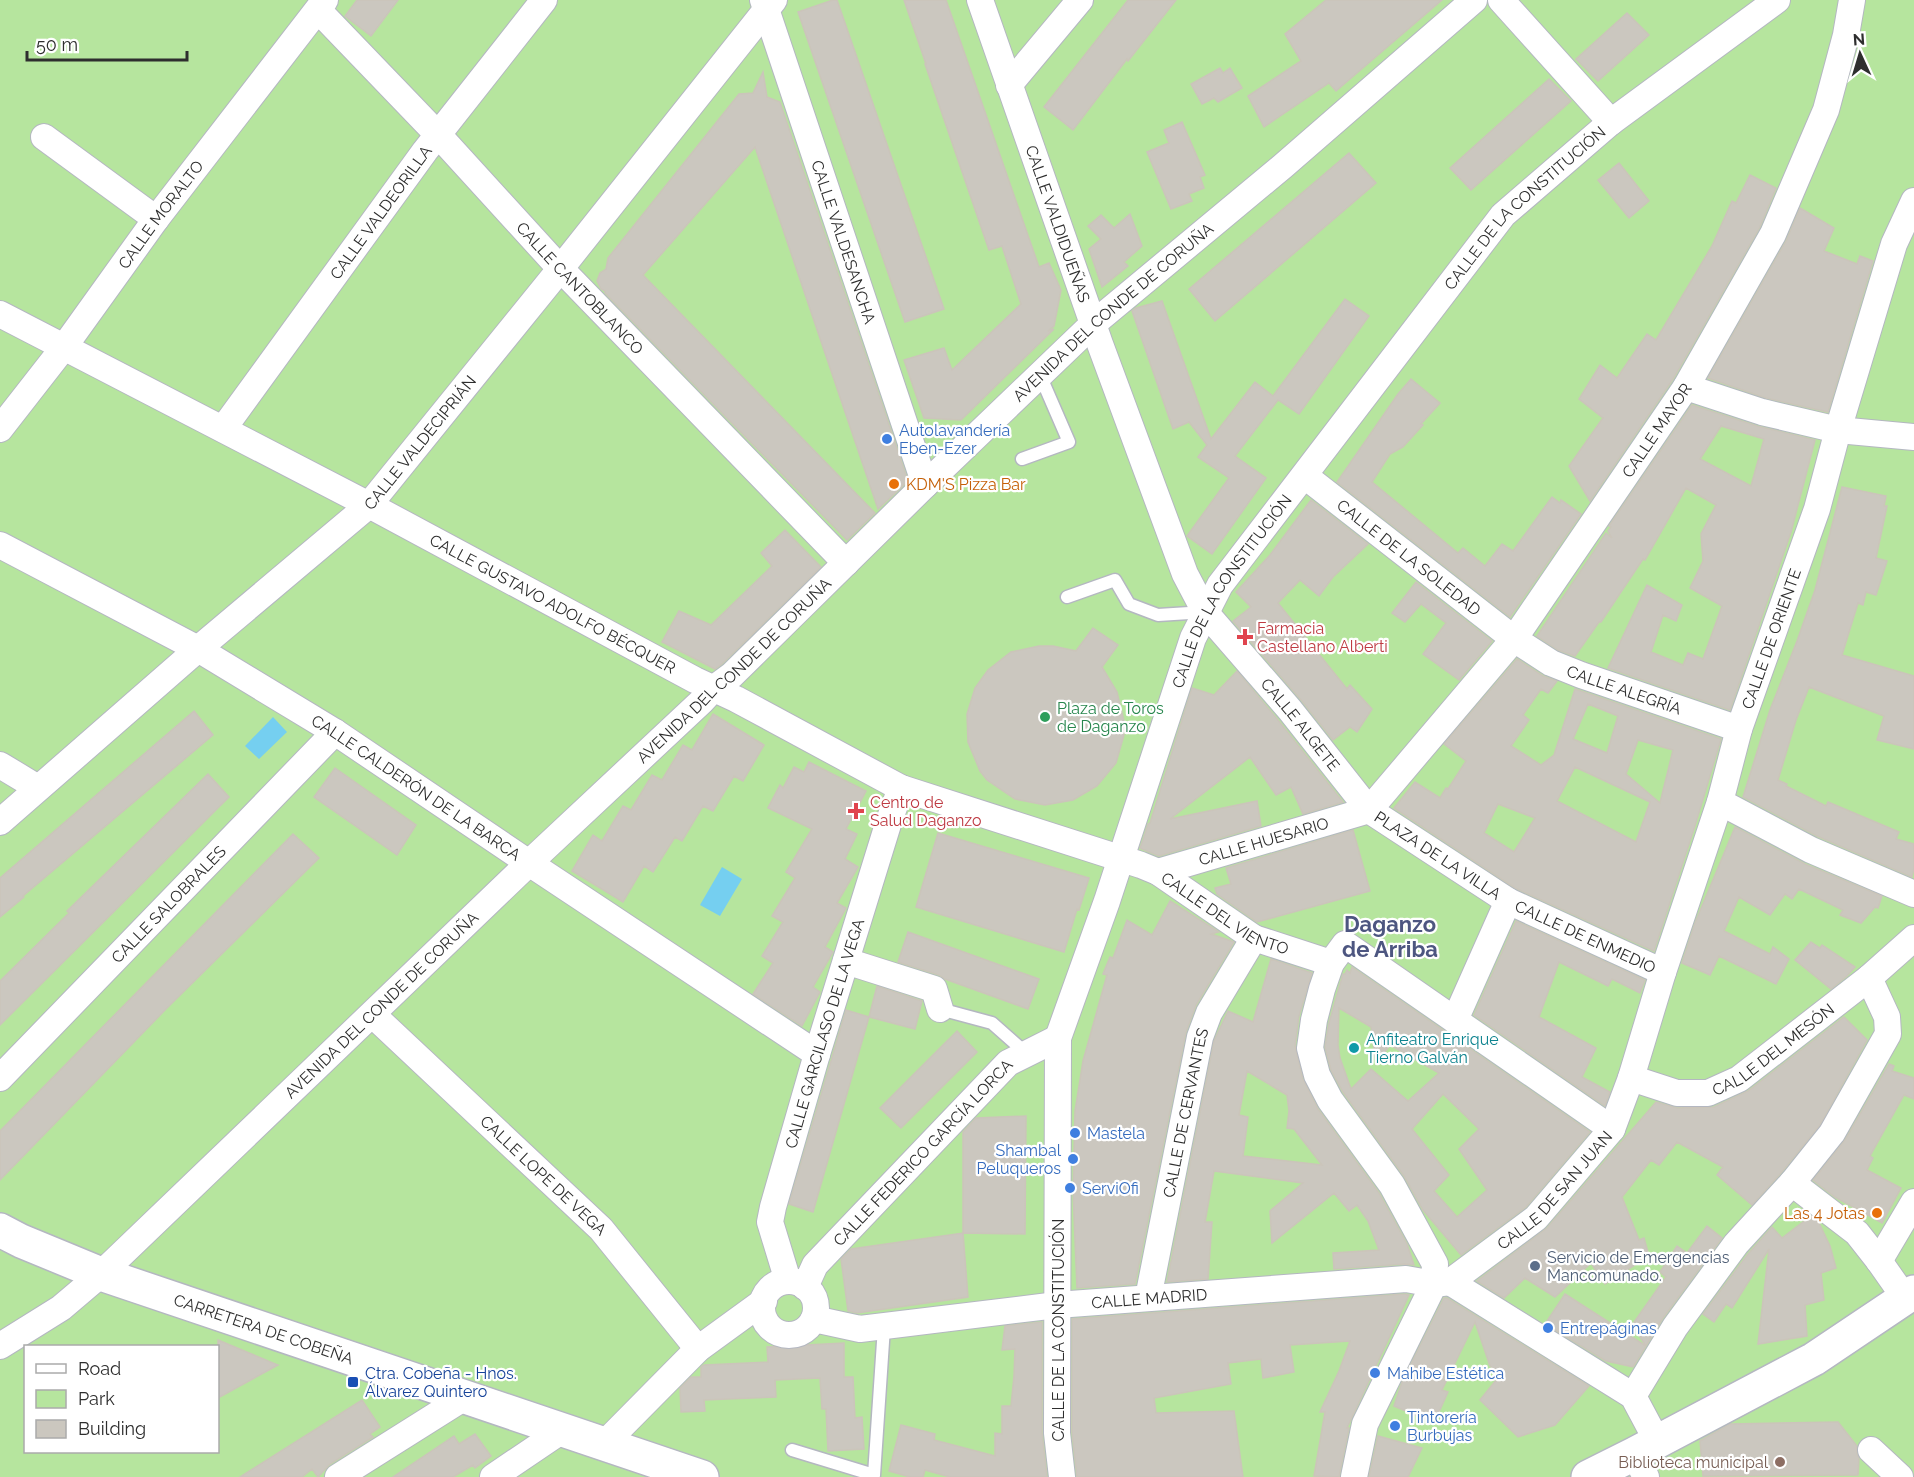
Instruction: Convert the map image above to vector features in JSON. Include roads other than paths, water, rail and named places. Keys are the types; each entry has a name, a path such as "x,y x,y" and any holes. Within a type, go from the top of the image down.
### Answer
{"street":[{"name":"CALLE VALDEORILLA","path":"223,429 438,134 544,0"},
{"name":"CALLE VALDIDUEÑAS","path":"980,0 1093,324 1185,574 1205,612"},
{"path":"1009,85 1080,0"},
{"name":"AVENIDA DEL CONDE DE CORUÑA","path":"0,1346 61,1308 101,1274 529,863 713,689 732,675 1093,324 1283,166 1474,0"},
{"path":"1501,0 1611,122"},
{"name":"CALLE DE LA CONSTITUCIÓN","path":"1062,1477 1057,1432 1058,1038 1121,857 1193,638 1205,612 1220,585 1503,215 1611,122 1777,0"},
{"name":"CALLE MAYOR","path":"1369,810 1514,639 1686,387 1773,234 1826,110 1846,35 1852,0"},
{"name":"CALLE VALDECIPRIÁN","path":"0,822 198,649 369,505 561,268 768,3"},
{"name":"CALLE VALDESANCHA","path":"768,3 925,485"},
{"name":"CALLE CANTOBLANCO","path":"321,5 561,268 846,563"},
{"name":"CALLE MORALTO","path":"0,429 64,347 156,219 321,5"},
{"path":"44,137 156,219"},
{"name":"CALLE DE ORIENTE","path":"1631,1078 1663,972 1720,802 1739,729 1817,509 1838,430 1894,244 1914,201"},
{"name":"CALLE GUSTAVO ADOLFO BÉCQUER","path":"0,314 369,505 901,788 1121,857"},
{"path":"1686,387 1761,412 1838,430 1914,437"},
{"name":"CALLE DE LA SOLEDAD","path":"1305,476 1514,639"},
{"name":"CALLE CALDERÓN DE LA BARCA","path":"0,545 198,649 335,732 817,1054"},
{"name":"CALLE ALGETE","path":"1205,612 1290,710 1369,810"},
{"name":"CALLE ALEGRÍA","path":"1514,639 1551,663 1739,729"},
{"name":"CALLE SALOBRALES","path":"0,1078 335,732"},
{"path":"0,765 39,788"},
{"name":"CALLE GARCILASO DE LA VEGA","path":"797,1284 770,1222 817,1054 901,788"},
{"path":"1720,802 1811,850 1914,894"},
{"name":"CALLE HUESARIO","path":"1158,872 1369,810"},
{"name":"PLAZA DE LA VILLA","path":"1369,810 1508,900 1455,1020"},
{"name":"CALLE DEL VIENTO","path":"1121,857 1158,872 1254,938 1331,963"},
{"name":"CALLE DE ENMEDIO","path":"1508,900 1663,972"},
{"name":"CALLE DE CERVANTES","path":"1148,1298 1200,1037 1209,1013 1254,938"},
{"name":"CALLE DEL MESÓN","path":"1631,1078 1677,1093 1708,1093 1739,1079 1869,978 1914,938"},
{"path":"1612,1129 1346,944 1331,963 1314,1020 1310,1048 1317,1075 1330,1100 1392,1185 1435,1264 1442,1283 1633,1396"},
{"path":"846,961 934,989 940,1009"},
{"path":"1646,1458 1633,1396 1676,1327 1736,1244 1792,1183 1832,1132 1888,1034 1887,1017 1869,978"},
{"name":"CALLE LOPE DE VEGA","path":"373,1015 601,1229 707,1343"},
{"name":"CALLE FEDERICO GARCÍA LORCA","path":"797,1284 1008,1063 1058,1038"},
{"name":"CALLE DE SAN JUAN","path":"1442,1283 1536,1218 1612,1129 1631,1078"},
{"path":"1588,1477 1646,1458 1814,1359 1909,1295 1857,1233 1792,1183"},
{"path":"1879,1261 1914,1202"},
{"name":"CARRETERA DE COBEÑA","path":"0,1230 101,1274 702,1477"},
{"name":"CALLE MADRID","path":"814,1319 860,1329 1057,1305 1406,1279 1442,1283"},
{"path":"1354,1477 1365,1424 1442,1283"},
{"path":"797,1284 812,1293 816,1310 814,1319 801,1332 792,1335 782,1334 768,1324 763,1315 764,1301 774,1286 797,1284"},
{"path":"605,1443 707,1343 764,1301"},
{"path":"707,1343 774,1330"},
{"path":"338,1477 465,1397"},
{"path":"493,1477 564,1430"},
{"path":"1871,1450 1900,1477"}],"lane":[{"path":"1022,459 1069,442 1040,375"},
{"path":"1067,597 1115,580 1129,604 1158,615 1205,612"},
{"path":"940,1009 992,1023 1027,1054"},
{"path":"792,1450 874,1475 884,1327"}],"water":[{"path":"273,717 287,732 259,759 245,746"},
{"path":"722,867 742,879 720,916 700,905"}],"place":[{"name":"Autolavandería Eben-Ezer","path":"887,439"},
{"name":"KDM'S Pizza Bar","path":"894,484"},
{"name":"Farmacia Castellano Alberti","path":"1245,637"},
{"name":"Plaza de Toros de Daganzo","path":"1045,717"},
{"name":"Centro de Salud Daganzo","path":"856,811"},
{"name":"Anfiteatro Enrique Tierno Galván","path":"1354,1048"},
{"name":"Mastela","path":"1075,1133"},
{"name":"Shambal Peluqueros","path":"1073,1159"},
{"name":"ServiOfi","path":"1070,1188"},
{"name":"Las 4 Jotas","path":"1877,1213"},
{"name":"Servicio de Emergencias Mancomunado.","path":"1535,1266"},
{"name":"Entrepáginas","path":"1548,1328"},
{"name":"Mahibe Estética","path":"1375,1373"},
{"name":"Ctra. Cobeña - Hnos. Álvarez Quintero","path":"353,1382"},
{"name":"Tintorería Burbujas","path":"1395,1426"},
{"name":"Biblioteca municipal","path":"1780,1462"}],"district":[{"name":"Daganzo de Arriba","path":"1390,936"}]}
